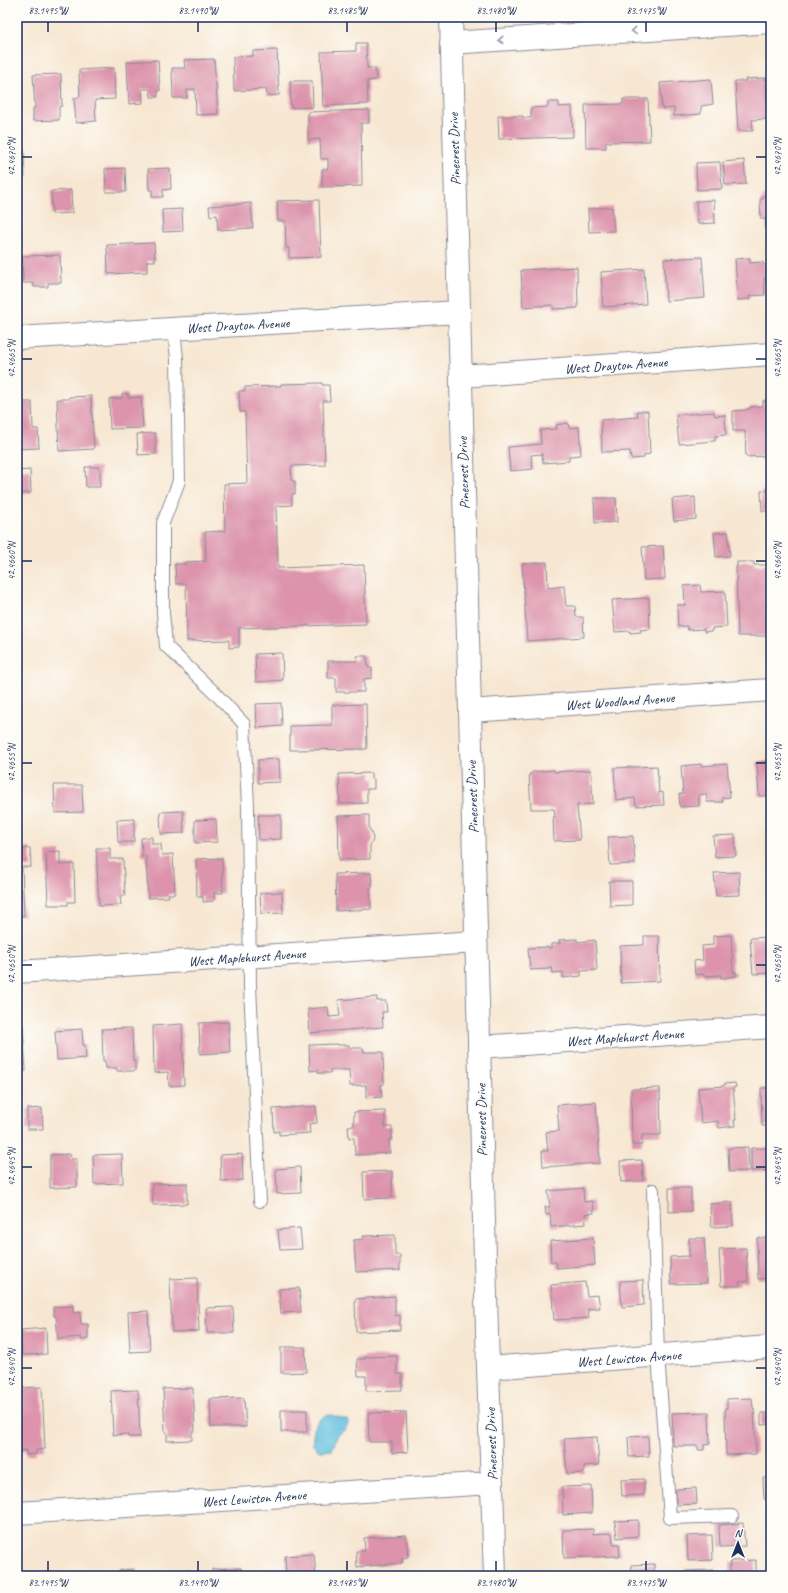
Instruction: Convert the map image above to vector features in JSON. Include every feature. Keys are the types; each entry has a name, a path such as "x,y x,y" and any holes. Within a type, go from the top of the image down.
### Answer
{"street":[{"name":"Pinecrest Drive","path":"451,17 495,1576"},
{"path":"451,43 771,22"},
{"name":"West Drayton Avenue","path":"17,338 459,312"},
{"name":"West Drayton Avenue","path":"461,376 771,354"},
{"name":"West Woodland Avenue","path":"470,711 771,690"},
{"name":"West Maplehurst Avenue","path":"17,972 476,942"},
{"name":"West Maplehurst Avenue","path":"479,1047 771,1027"},
{"name":"West Lewiston Avenue","path":"488,1368 658,1356 771,1346"},
{"name":"West Lewiston Avenue","path":"17,1513 492,1483"}],"lane":[{"path":"174,329 177,359 179,481 162,523 162,613 166,646 216,693 244,724 248,806 249,957 260,1201"},
{"path":"653,1190 658,1356 670,1518 732,1516"}],"water":[{"path":"332,1415 349,1421 345,1430 342,1431 337,1437 332,1450 319,1451 313,1445 314,1429 318,1421 326,1416"}],"building":[{"path":"356,43 366,43 367,68 375,68 376,80 367,81 368,104 323,106 321,52 356,51"},
{"path":"277,50 279,95 267,96 266,89 234,91 233,57 253,56 253,51"},
{"path":"214,59 218,114 196,115 195,89 187,90 187,98 173,98 172,68 185,68 184,60"},
{"path":"158,60 160,91 158,91 158,97 151,97 150,89 142,89 143,103 129,104 127,62"},
{"path":"114,68 115,99 95,100 96,121 76,123 74,98 80,97 79,70"},
{"path":"61,74 62,106 59,107 59,120 33,121 33,108 35,108 33,75"},
{"path":"766,78 768,119 752,120 753,131 738,131 735,81"},
{"path":"711,79 713,104 701,106 701,114 674,116 674,108 662,109 660,83"},
{"path":"290,81 312,81 313,107 291,108"},
{"path":"623,99 648,99 650,141 606,142 606,148 586,148 585,105 623,104"},
{"path":"548,102 559,102 559,107 572,106 573,137 499,139 498,116 523,116 524,118 531,118 531,108 548,107"},
{"path":"369,110 369,123 361,123 362,186 322,187 322,169 328,169 328,159 321,159 320,139 308,140 308,112"},
{"path":"17,150 24,150 25,177 17,178"},
{"path":"744,160 746,184 725,185 723,162"},
{"path":"720,162 722,189 697,190 696,163"},
{"path":"125,168 126,192 106,192 105,169"},
{"path":"170,168 171,189 163,190 163,197 152,197 152,190 149,190 148,169"},
{"path":"71,190 72,213 52,214 51,191"},
{"path":"762,196 771,196 771,230 767,231 765,219 761,219 760,199 763,199"},
{"path":"319,200 321,257 289,258 289,248 286,248 285,221 278,221 277,201"},
{"path":"714,200 715,223 698,224 696,201"},
{"path":"251,203 253,228 218,230 217,215 210,216 209,206"},
{"path":"612,207 614,231 589,232 588,209"},
{"path":"182,209 183,231 163,232 162,210"},
{"path":"154,243 155,261 147,261 147,272 108,274 107,245"},
{"path":"60,255 61,283 48,283 48,287 34,287 34,283 23,283 22,256"},
{"path":"702,257 705,298 666,301 664,259"},
{"path":"750,258 750,263 763,262 763,265 771,265 771,277 764,278 765,295 749,296 750,299 738,300 735,259"},
{"path":"577,267 578,308 553,309 553,305 523,307 521,270"},
{"path":"644,269 646,304 603,307 601,272"},
{"path":"322,383 322,385 329,385 330,401 323,401 325,465 291,466 292,481 295,481 295,494 292,494 292,505 276,506 278,568 364,565 366,624 239,628 239,647 229,648 229,640 187,641 186,584 176,584 175,564 206,561 205,532 225,531 224,484 247,483 245,412 240,412 239,391 245,391 245,387"},
{"path":"122,394 128,394 128,398 141,397 143,428 110,429 109,399 122,398"},
{"path":"91,396 94,449 59,451 57,399"},
{"path":"766,399 771,399 771,449 767,450 767,456 746,457 745,431 733,431 733,411 763,406 763,401 766,401"},
{"path":"17,402 32,402 33,429 38,429 39,448 17,449"},
{"path":"637,411 648,411 650,454 644,455 644,458 631,459 630,451 602,452 601,420 638,417"},
{"path":"714,412 715,416 725,415 726,435 715,436 715,441 679,444 676,415"},
{"path":"568,423 569,428 579,427 581,455 569,456 569,461 543,463 542,454 531,455 533,469 510,471 508,447 541,444 540,430 557,429 556,425"},
{"path":"155,433 156,454 138,455 137,434"},
{"path":"85,467 100,467 100,487 86,487"},
{"path":"30,470 31,493 17,493 17,471"},
{"path":"771,490 771,511 762,511 761,491"},
{"path":"695,497 696,519 674,521 672,499"},
{"path":"594,498 616,498 617,522 595,523"},
{"path":"728,532 730,556 716,557 714,533"},
{"path":"663,546 665,579 644,580 642,547"},
{"path":"547,562 548,588 564,586 566,606 575,606 576,617 583,617 584,637 527,641 522,564"},
{"path":"737,562 754,562 754,565 770,565 771,636 738,636"},
{"path":"700,585 701,592 725,591 727,627 712,628 712,631 704,632 704,629 688,630 687,626 678,627 677,605 685,605 684,586"},
{"path":"649,598 650,629 630,633 630,631 615,632 612,600"},
{"path":"282,653 283,680 256,682 255,654"},
{"path":"357,656 367,656 368,668 372,668 372,678 364,679 364,692 336,692 336,678 328,678 328,661 357,661"},
{"path":"281,703 282,726 257,728 256,704"},
{"path":"366,704 367,749 290,750 290,726 332,725 332,705"},
{"path":"279,759 280,782 258,783 258,760"},
{"path":"771,761 771,796 759,796 757,762"},
{"path":"701,764 701,766 727,764 730,797 722,798 723,802 707,802 706,794 699,795 699,806 680,807 679,794 683,794 681,766"},
{"path":"657,766 659,793 663,792 664,805 636,806 635,798 616,800 614,768"},
{"path":"554,770 554,772 591,770 593,804 577,805 580,840 554,841 554,809 531,809 529,774 532,774 532,772"},
{"path":"371,773 371,779 374,779 374,789 367,789 367,803 340,804 339,774"},
{"path":"54,785 82,785 83,812 55,813"},
{"path":"183,811 184,833 161,834 160,812"},
{"path":"258,815 281,815 281,839 259,840"},
{"path":"369,815 369,828 372,833 373,840 370,845 370,859 339,860 338,816"},
{"path":"134,819 134,842 118,842 117,820"},
{"path":"216,819 217,842 195,843 195,820"},
{"path":"735,835 736,856 715,857 713,836"},
{"path":"633,836 635,864 610,865 608,837"},
{"path":"152,837 152,844 161,844 162,855 173,854 175,894 168,894 169,897 148,898 146,856 142,856 141,838"},
{"path":"30,848 31,867 22,867 24,916 17,916 17,849"},
{"path":"96,848 110,848 110,859 123,859 125,896 120,896 121,905 99,906"},
{"path":"60,851 60,865 74,864 75,902 68,902 68,905 48,905 46,852"},
{"path":"222,858 223,893 214,893 214,901 203,902 203,897 197,897 196,859"},
{"path":"739,872 740,895 716,896 714,873"},
{"path":"371,873 371,909 336,911 335,874"},
{"path":"609,881 632,881 632,905 610,906"},
{"path":"282,892 283,913 261,914 260,893"},
{"path":"731,935 733,972 736,972 736,976 721,978 721,975 695,975 694,961 703,960 702,946 713,945 713,936"},
{"path":"644,936 659,936 660,981 621,983 620,946 644,945"},
{"path":"771,937 771,973 753,974 750,938"},
{"path":"577,939 577,942 595,940 597,970 581,971 581,976 563,978 563,972 553,973 552,968 530,970 528,948 551,948 551,944 560,943 559,940"},
{"path":"377,997 377,1001 386,1001 387,1012 382,1012 383,1027 310,1033 308,1009 328,1007 329,1017 340,1016 338,1000"},
{"path":"228,1022 230,1052 200,1054 199,1023"},
{"path":"182,1024 184,1085 169,1086 168,1072 154,1073 153,1026"},
{"path":"17,1026 23,1026 26,1071 17,1072"},
{"path":"132,1028 133,1061 135,1061 135,1071 117,1071 117,1068 106,1068 105,1061 103,1061 102,1029"},
{"path":"82,1029 86,1058 57,1060 55,1031"},
{"path":"309,1045 349,1045 350,1048 363,1048 364,1052 383,1052 384,1084 381,1085 382,1097 366,1098 366,1085 350,1086 349,1070 330,1070 330,1073 318,1073 318,1070 310,1071"},
{"path":"735,1083 736,1087 733,1088 736,1120 734,1120 735,1126 719,1128 718,1121 701,1123 698,1088 724,1086 724,1084"},
{"path":"660,1088 661,1135 642,1135 642,1145 632,1145 631,1089"},
{"path":"761,1088 771,1088 771,1126 762,1126"},
{"path":"596,1102 600,1163 543,1167 542,1151 548,1151 546,1132 559,1131 557,1105"},
{"path":"316,1106 317,1123 309,1124 310,1133 279,1135 279,1131 274,1132 273,1109"},
{"path":"42,1108 43,1129 27,1129 27,1109"},
{"path":"385,1111 385,1127 392,1127 392,1139 389,1139 390,1153 355,1155 354,1138 349,1138 348,1126 354,1126 354,1112"},
{"path":"748,1147 749,1171 729,1172 728,1148"},
{"path":"751,1148 771,1148 771,1170 751,1171"},
{"path":"70,1154 71,1159 77,1159 77,1187 50,1188 50,1155"},
{"path":"122,1154 123,1183 94,1184 93,1155"},
{"path":"242,1154 243,1180 221,1181 220,1155"},
{"path":"642,1160 643,1181 621,1182 620,1161"},
{"path":"300,1167 301,1193 277,1194 276,1169"},
{"path":"392,1171 392,1198 364,1199 363,1172"},
{"path":"187,1183 187,1204 153,1205 152,1184"},
{"path":"583,1188 584,1202 593,1201 594,1213 585,1214 586,1224 551,1227 550,1214 546,1215 545,1207 550,1207 548,1191"},
{"path":"669,1188 691,1188 691,1211 669,1212"},
{"path":"732,1202 733,1226 711,1227 710,1204"},
{"path":"300,1228 302,1249 280,1250 278,1230"},
{"path":"395,1235 395,1255 400,1255 400,1270 356,1272 354,1240 363,1239 363,1236"},
{"path":"593,1238 595,1265 557,1268 556,1262 551,1262 550,1241"},
{"path":"689,1238 704,1238 707,1283 671,1284 670,1257 689,1256"},
{"path":"757,1238 771,1238 771,1278 758,1279"},
{"path":"746,1248 748,1281 739,1282 740,1286 721,1286 719,1249"},
{"path":"197,1278 199,1331 172,1332 170,1279"},
{"path":"643,1280 644,1305 622,1307 620,1281"},
{"path":"585,1282 587,1296 598,1295 600,1308 588,1309 589,1318 554,1320 551,1285"},
{"path":"299,1288 301,1312 281,1313 279,1289"},
{"path":"395,1296 395,1316 400,1315 400,1330 356,1332 355,1299"},
{"path":"73,1306 73,1313 80,1312 81,1324 88,1324 88,1339 81,1340 81,1337 58,1339 56,1316 54,1316 53,1307"},
{"path":"233,1307 234,1333 207,1333 206,1308"},
{"path":"148,1311 150,1351 130,1352 128,1312"},
{"path":"46,1328 47,1354 22,1355 21,1330"},
{"path":"281,1347 305,1347 306,1372 281,1373"},
{"path":"397,1356 397,1374 402,1374 402,1390 366,1391 366,1376 358,1376 357,1359 365,1359 365,1357"},
{"path":"42,1387 45,1449 36,1450 36,1454 26,1455 26,1450 18,1451 17,1388"},
{"path":"193,1388 195,1431 192,1431 192,1440 167,1441 167,1432 165,1432 163,1389"},
{"path":"138,1390 140,1437 128,1437 127,1434 113,1435 111,1391"},
{"path":"244,1398 246,1427 211,1427 210,1399"},
{"path":"752,1398 754,1408 756,1454 726,1455 725,1408 727,1408 727,1399"},
{"path":"281,1410 307,1410 307,1432 281,1432"},
{"path":"406,1412 408,1452 392,1453 392,1442 369,1442 368,1413"},
{"path":"709,1412 710,1444 704,1445 704,1450 698,1450 698,1446 673,1446 672,1413"},
{"path":"761,1413 771,1413 771,1424 761,1425"},
{"path":"648,1436 649,1456 629,1457 628,1437"},
{"path":"597,1437 599,1465 584,1466 584,1473 567,1474 564,1439"},
{"path":"763,1478 771,1478 771,1499 764,1499"},
{"path":"644,1479 644,1495 622,1496 621,1480"},
{"path":"591,1486 592,1513 563,1515 562,1487"},
{"path":"696,1488 697,1504 676,1505 676,1489"},
{"path":"638,1520 638,1536 617,1538 615,1521"},
{"path":"743,1523 745,1546 720,1547 719,1525"},
{"path":"593,1529 593,1534 612,1533 613,1544 619,1544 620,1556 564,1558 563,1530"},
{"path":"406,1535 408,1557 402,1558 402,1563 357,1567 356,1551 365,1551 364,1538"},
{"path":"712,1535 713,1560 688,1561 687,1536"},
{"path":"314,1554 316,1576 286,1576 285,1556"},
{"path":"756,1560 756,1576 730,1576 730,1561"},
{"path":"654,1564 654,1576 631,1576 631,1565"},
{"path":"241,1568 242,1576 212,1576 212,1569"},
{"path":"134,1569 135,1574 148,1574 148,1576 120,1576 119,1570"},
{"path":"190,1570 191,1576 162,1576 162,1572"},
{"path":"713,1570 714,1576 684,1576 684,1571"},
{"path":"74,1572 92,1572 92,1576 74,1576"}]}
